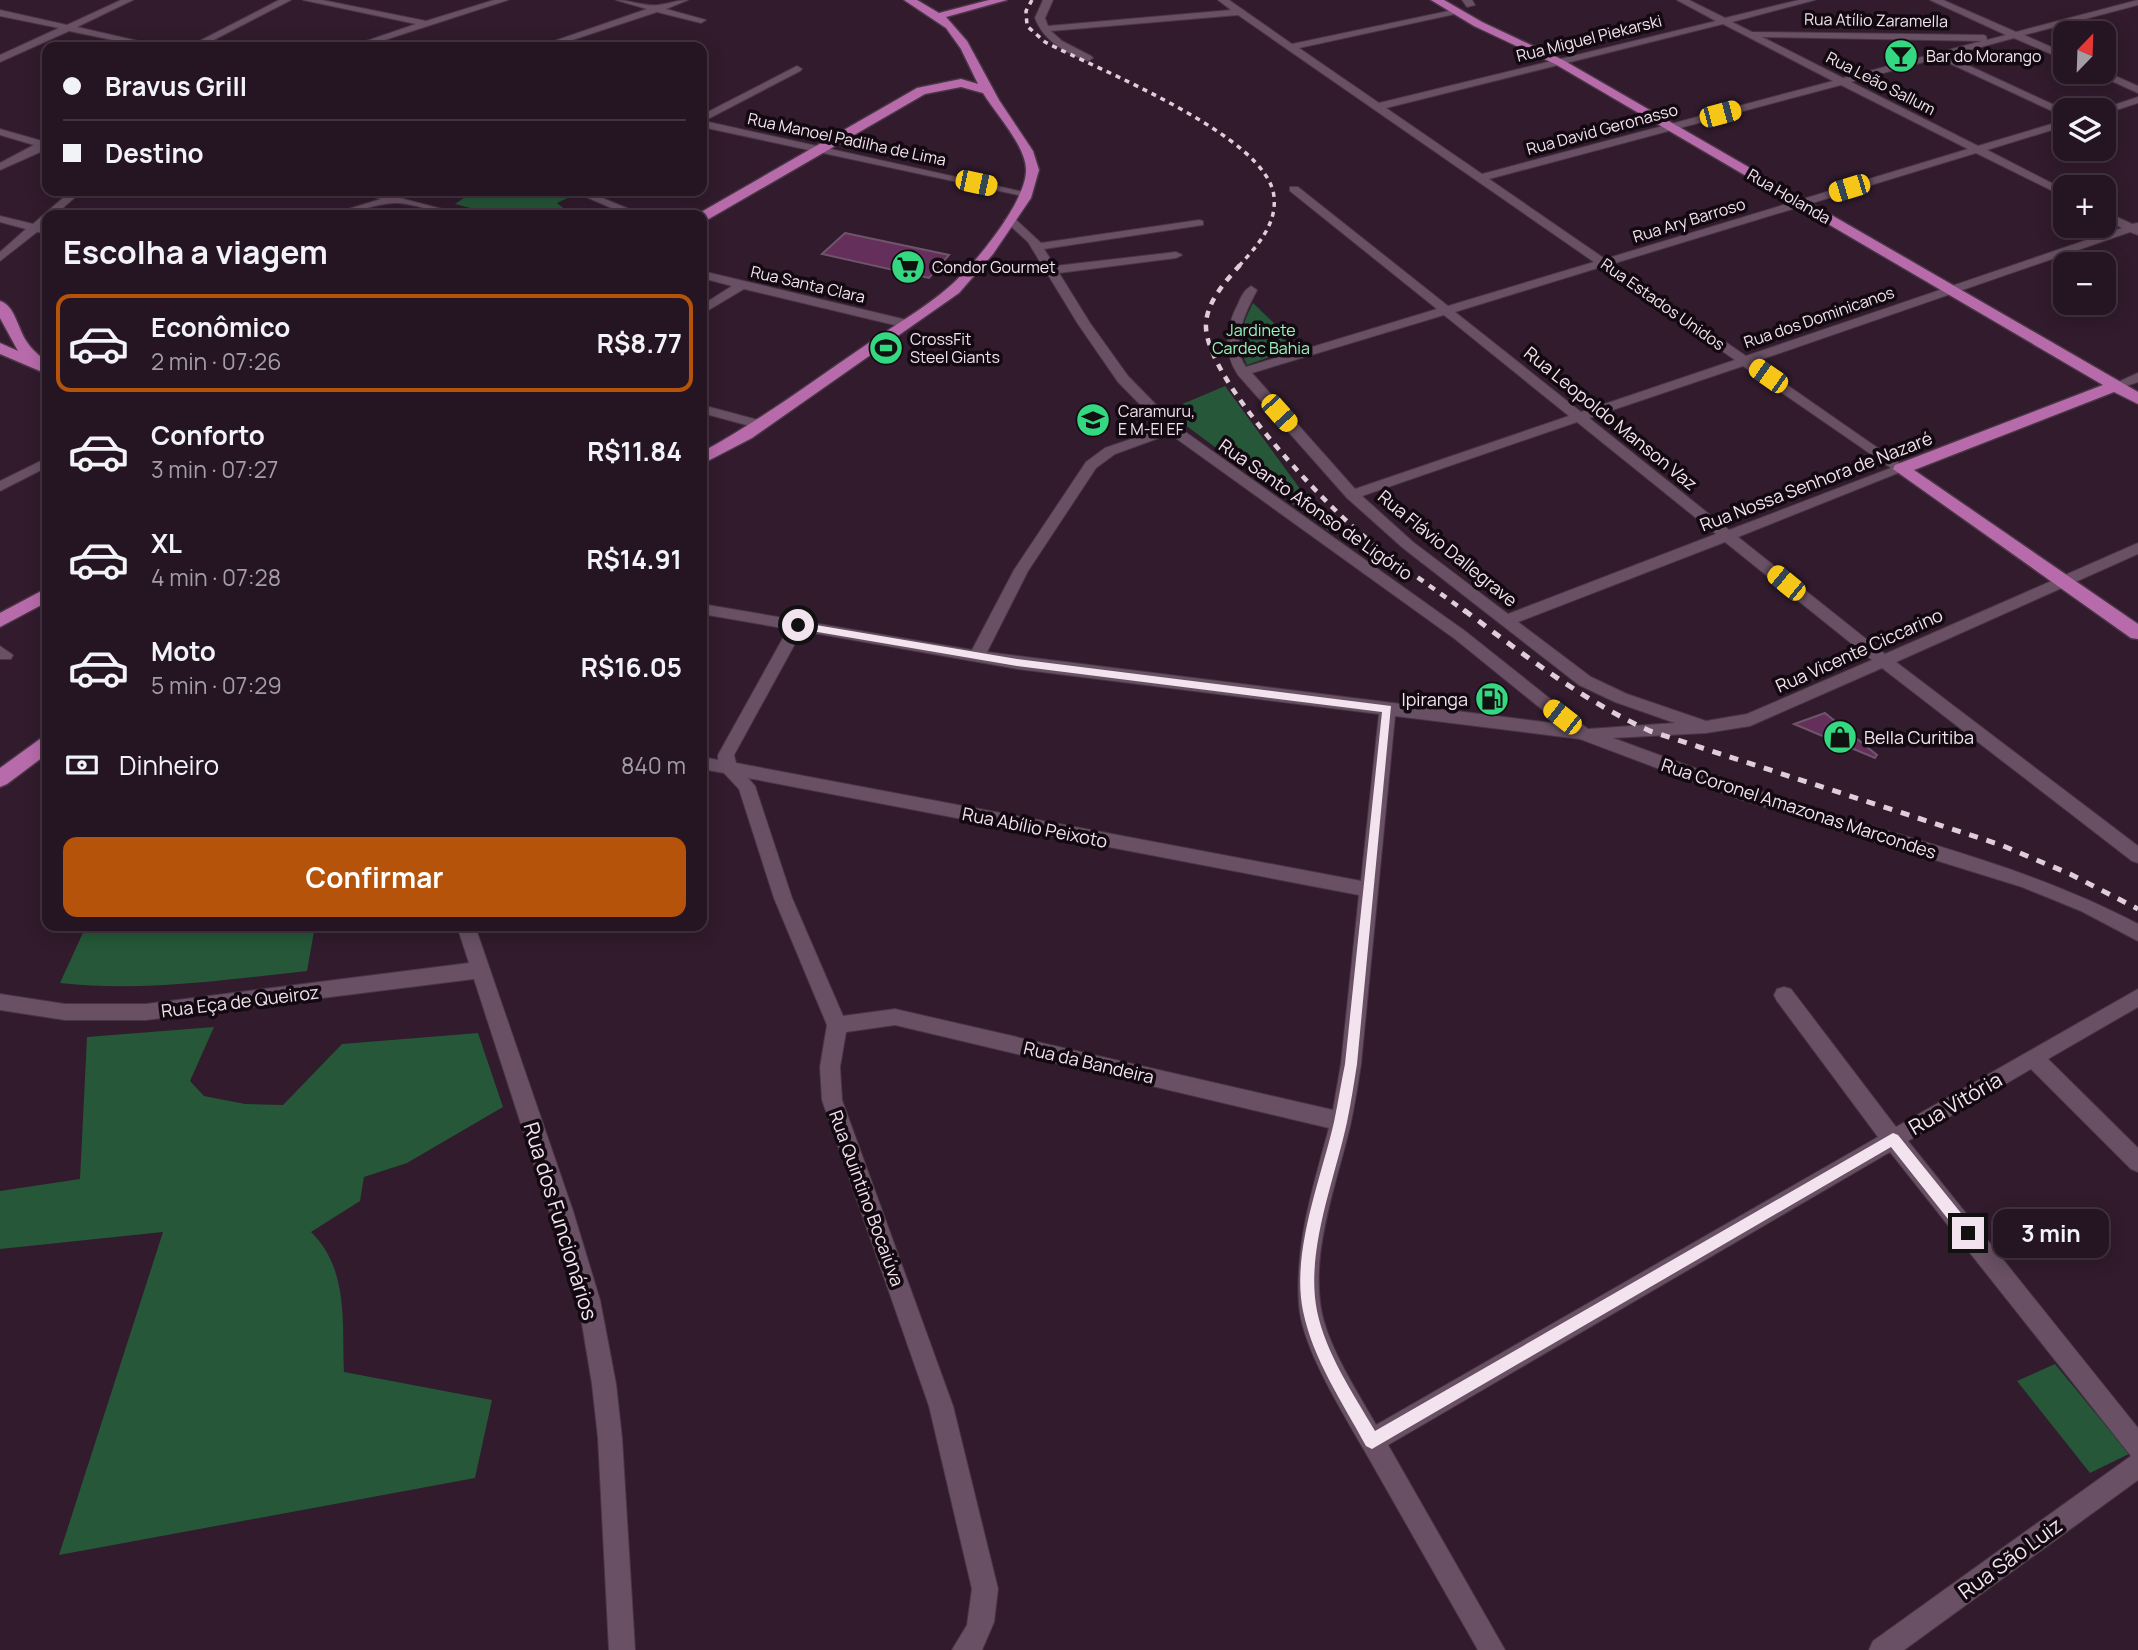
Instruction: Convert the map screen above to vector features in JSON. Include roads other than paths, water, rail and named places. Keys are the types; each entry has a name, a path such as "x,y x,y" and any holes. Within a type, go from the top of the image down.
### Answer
{"main road":[{"path":"707,457 730,446 761,425 962,283 1027,194 1032,177 1031,162 987,90 980,71 951,27 909,0"},
{"path":"935,18 1002,0"},
{"name":"Rua Holanda","path":"1436,0 1559,62 2138,399"},
{"path":"707,214 921,91 971,79 972,74 935,18"},
{"path":"961,83 987,90"},
{"path":"0,305 6,312 6,332 42,365"},
{"path":"0,348 42,368"},
{"name":"Rua Nossa Senhora de Nazaré","path":"1901,469 2115,386"},
{"name":"Rua Estados Unidos","path":"1901,469 2138,633"},
{"path":"0,621 42,597"},
{"path":"0,779 42,748"}],"street":[{"path":"0,59 128,0"},
{"path":"203,42 286,0"},
{"path":"308,0 427,24"},
{"path":"370,42 503,0"},
{"path":"621,0 701,20"},
{"path":"557,42 683,0"},
{"path":"1048,0 1040,18 1044,29 1057,41 1088,58"},
{"name":"Rua Leão Sallum","path":"1682,0 2053,188"},
{"name":"Rua Miguel Piekarski","path":"1377,107 1810,0"},
{"path":"1936,0 1953,4 2009,36 2053,53"},
{"path":"2105,0 2138,13"},
{"name":"Rua Estados Unidos","path":"1227,1 1901,469"},
{"name":"Rua David Geronasso","path":"1481,178 2138,2"},
{"path":"1290,47 1455,11"},
{"path":"1044,29 1240,12"},
{"path":"0,13 135,42"},
{"name":"Rua Atílio Zaramella","path":"1748,34 2009,36"},
{"path":"1939,55 2053,108"},
{"path":"707,116 797,69"},
{"path":"2116,80 2138,90"},
{"path":"2116,107 2138,100"},
{"name":"Rua Manoel Padilha de Lima","path":"707,125 1027,194"},
{"name":"Rua Ary Barroso","path":"1243,372 2053,126"},
{"path":"0,132 42,144"},
{"path":"0,167 42,147"},
{"name":"Rua Leopoldo Manson Vaz","path":"1294,189 1884,661 2138,856"},
{"path":"55,210 71,196"},
{"path":"380,196 438,210"},
{"path":"590,196 624,210"},
{"path":"355,210 396,200"},
{"path":"0,219 41,230"},
{"name":"Rua Santo Afonso de Ligório","path":"1010,220 1029,235 1109,360 1172,429 1312,532 1460,635 1583,733"},
{"path":"2116,220 2136,229"},
{"path":"1037,247 1199,223"},
{"name":"Rua dos Dominicanos","path":"1352,495 2136,229"},
{"path":"0,258 41,230"},
{"path":"1051,270 1175,255"},
{"name":"Rua Santa Clara","path":"707,276 907,324"},
{"path":"707,307 742,285"},
{"name":"Rua Flávio Dallegrave","path":"1251,289 1234,328 1233,353 1243,372 1352,495 1408,545 1585,681 1621,698 1706,727"},
{"name":"Rua Nossa Senhora de Nazaré","path":"2115,386 2138,377"},
{"path":"707,410 761,425"},
{"path":"977,656 1021,570 1091,465 1110,451 1172,429"},
{"path":"0,487 42,466"},
{"name":"Rua Nossa Senhora de Nazaré","path":"1507,620 1901,469"},
{"name":"Rua Vicente Ciccarino","path":"1583,733 1706,727 1750,720 2138,548"},
{"name":"Rua Coronel Amazonas Marcondes","path":"707,610 977,656 1583,733 1733,790 2027,881 2087,906 2138,933"},
{"path":"798,625 726,755 729,769 746,786 783,898 837,1025"},
{"path":"1388,709 1354,1038 1341,1121 1313,1229 1309,1258 1310,1308 1316,1333 1329,1363 1492,1650"},
{"name":"Rua Abílio Peixoto","path":"707,764 1368,890"},
{"name":"Rua dos Funcionários","path":"468,931 589,1300 604,1384 610,1438 622,1650"},
{"name":"Rua Eça de Queiroz","path":"0,1002 65,1012 146,1012 480,970"},
{"path":"1784,995 1893,1139 2138,1447"},
{"name":"Rua Vitória","path":"1372,1441 2138,997"},
{"name":"Rua da Bandeira","path":"837,1025 895,1017 1341,1121"},
{"name":"Rua Quintino Bocaiúva","path":"837,1025 830,1067 832,1100 941,1406 985,1588 985,1613 972,1642"},
{"path":"2033,1058 2138,1162"},
{"name":"Rua São Luiz","path":"1882,1650 2138,1465"}],"railway":[{"path":"1032,0 1026,11 1027,26 1045,42 1139,87 1213,128 1243,151 1265,174 1274,197 1272,217 1264,235 1239,266"},
{"path":"1240,265 1223,285 1207,316 1210,346 1222,372 1264,431 1334,509 1364,537 1466,612"},
{"path":"1464,610 1577,691 1650,731 2001,845 2070,874 2138,909"}],"place":[{"name":"Bar do Morango","path":"1901,56"},
{"name":"Condor Gourmet","path":"908,267"},
{"name":"CrossFit Steel Giants","path":"886,348"},
{"name":"Caramuru, E M-EI EF","path":"1093,420"},
{"name":"Ipiranga","path":"1492,699"},
{"name":"Bella Curitiba","path":"1840,737"}],"park label":[{"name":"Jardinete Cardec Bahia","path":"1261,339"}]}
